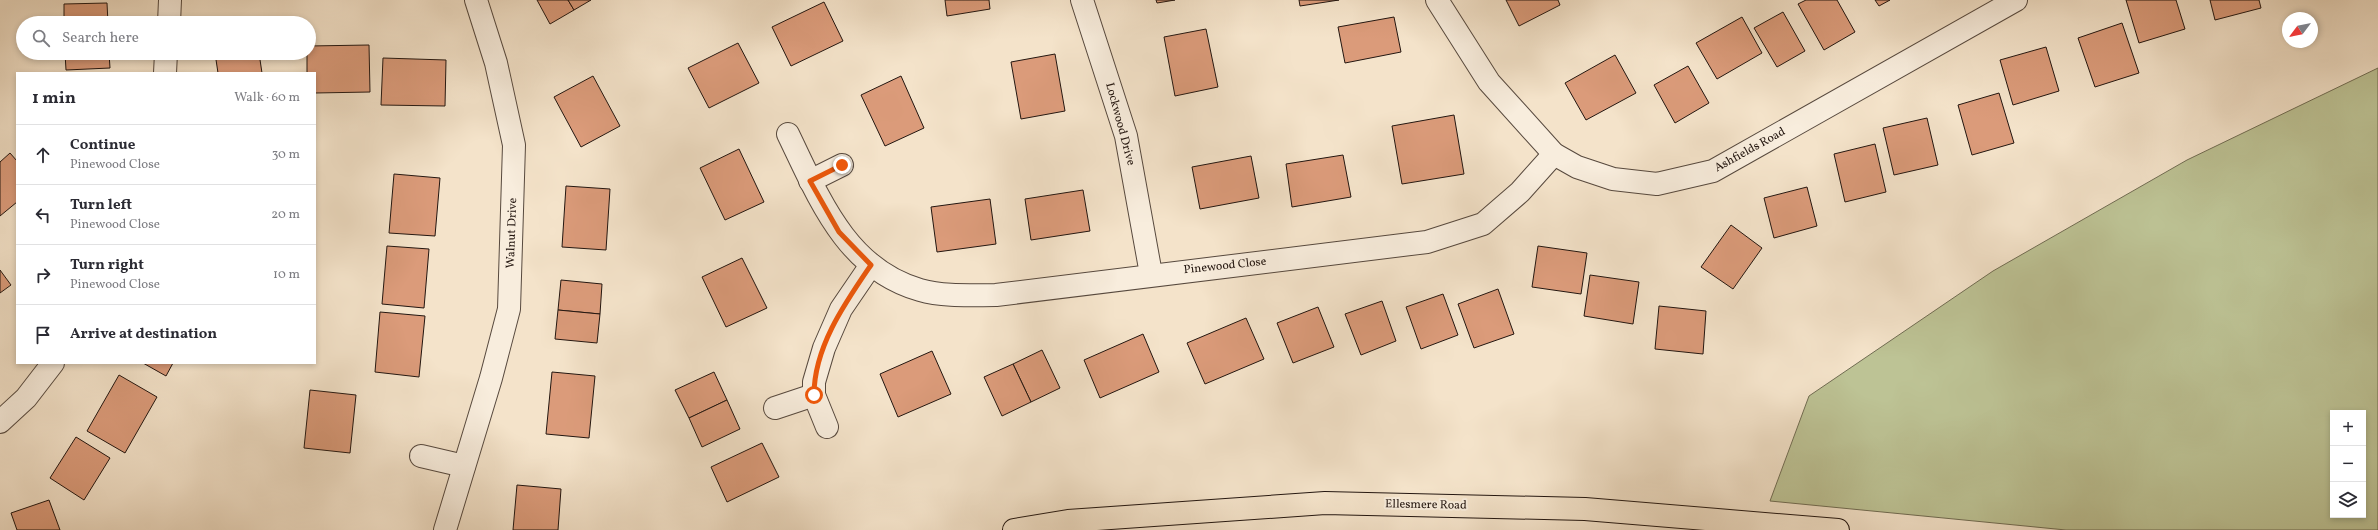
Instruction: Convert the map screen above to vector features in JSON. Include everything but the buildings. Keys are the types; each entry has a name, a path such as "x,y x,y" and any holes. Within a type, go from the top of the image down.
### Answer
{"main road":[{"name":"Ellesmere Road","path":"1014,530 1068,521 1325,503 1585,509 1767,528 1838,530"}],"street":[{"path":"169,16 170,0"},
{"name":"Walnut Drive","path":"445,530 491,378 509,309 514,145 496,63 476,0"},
{"name":"Lockwood Drive","path":"1082,0 1126,136 1151,274"},
{"name":"Ashfields Road","path":"1437,0 1489,82 1554,154 1577,168 1606,177 1657,184 1714,172 2016,0"},
{"path":"165,72 166,60"},
{"name":"Pinewood Close","path":"788,134 810,181 839,232 871,265 903,284 922,291 953,294 996,295 1151,274 1427,242 1483,224 1520,192 1554,154"},
{"path":"810,181 842,165"},
{"path":"827,427 814,395 814,382 824,348 841,309 871,265"},
{"path":"0,422 26,398 52,364"},
{"path":"775,408 814,395"},
{"path":"421,456 464,466"}],"green space":[{"path":"2378,68 2378,530 2066,530 1770,501 1809,396 1993,271 2187,160"}],"route":[{"path":"814,395 814,382 824,348 841,309 871,265 839,232 810,181 842,165"}]}
